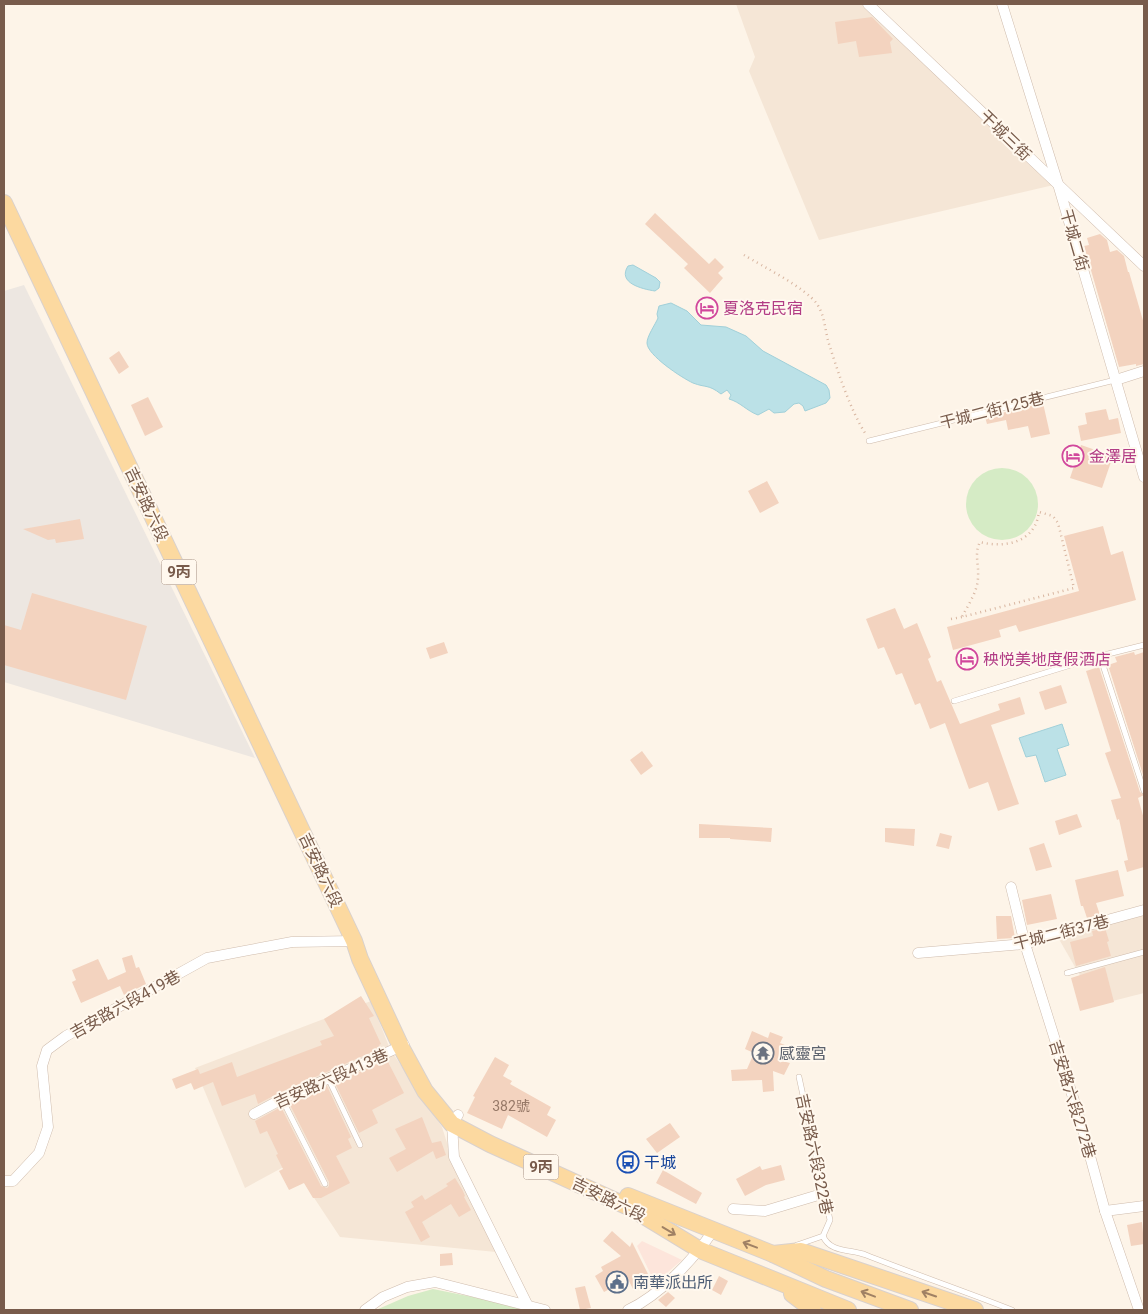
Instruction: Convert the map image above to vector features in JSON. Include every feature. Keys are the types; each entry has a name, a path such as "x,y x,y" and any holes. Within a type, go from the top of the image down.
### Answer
{"main road":[{"name":"吉安路六段","path":"4,204 354,941 360,959 425,1091 455,1120 490,1144 631,1208 700,1250 776,1282 815,1305 848,1310"},
{"name":"吉安路六段","path":"455,1120 636,1200 773,1254 826,1279 910,1310"},
{"path":"773,1254 802,1251 958,1307 975,1310"}],"street":[{"name":"干城三街","path":"868,4 1144,266"},
{"name":"干城二街","path":"1002,4 1058,184 1144,477"},
{"path":"1116,380 1144,370"},
{"name":"吉安路六段272巷","path":"1011,887 1025,944 1081,1123 1105,1211 1140,1310"},
{"name":"干城二街37巷","path":"918,953 1025,944 1144,910"},
{"name":"吉安路六段419巷","path":"4,1181 13,1181 39,1153 48,1127 42,1066 47,1050 66,1036 207,958 292,942 354,941"},
{"name":"吉安路六段413巷","path":"254,1114 282,1099 404,1045"},
{"path":"455,1120 454,1157 527,1304"},
{"path":"733,1209 765,1211 824,1193"},
{"path":"1105,1211 1144,1206"},
{"path":"628,1310 644,1303 700,1250 713,1231"},
{"path":"365,1310 383,1297 407,1287 435,1282 546,1310"}],"lane":[{"name":"干城二街125巷","path":"869,441 1116,380"},
{"path":"954,701 1100,656 1144,645"},
{"path":"1100,656 1144,792"},
{"path":"1067,973 1144,952"},
{"name":"吉安路六段322巷","path":"773,1254 823,1236 830,1220 799,1077"},
{"path":"328,1078 360,1145"},
{"path":"282,1099 325,1184"},
{"path":"823,1236 826,1242 837,1249 865,1255 1012,1310"}],"path":[{"path":"744,255 806,293 817,304 838,372 869,441"},
{"path":"952,620 1074,588 1058,523 1053,516 1039,512 1034,527 1026,537 1008,543 992,545 980,542 976,551 978,578 974,592 962,617"}],"shaded area":[{"path":"736,4 868,4 1058,184 819,240 749,71 755,57"},
{"path":"24,285 255,758 4,682 4,291"},
{"path":"1144,912 1144,993 1097,1005 1056,934"},
{"path":"371,1001 390,1049 442,1127 454,1165 496,1252 340,1237 291,1163 245,1188 195,1068"},
{"path":"642,1241 682,1260 655,1283 637,1246"}],"green space":[{"path":"1009,468 1028,478 1036,490 1038,504 1036,518 1028,530 1016,538 995,540 976,530 968,518 966,497 976,478 988,470"},
{"path":"433,1289 512,1305 524,1310 376,1310 408,1296"}],"water":[{"path":"633,265 656,278 660,282 659,288 655,291 650,290 638,287 628,281 625,272 628,266"},
{"path":"671,303 687,311 701,325 726,327 746,336 763,351 826,385 830,398 826,403 805,411 799,403 794,404 785,412 774,413 769,409 758,415 729,399 731,395 727,390 721,394 710,387 693,383 659,360 647,343 658,318 659,306"},
{"path":"1062,724 1069,745 1057,749 1066,775 1045,782 1036,755 1026,757 1019,738"}],"building":[{"path":"872,17 893,39 890,42 892,53 859,57 856,41 838,44 835,22"},
{"name":"夏洛克民宿","path":"655,213 709,264 715,258 724,267 718,273 723,278 710,293 684,268 688,264 645,224"},
{"path":"1100,234 1107,240 1110,252 1117,250 1124,256 1144,324 1144,364 1119,367 1084,246 1089,245 1087,238"},
{"path":"119,351 129,367 119,374 109,358"},
{"path":"148,397 163,427 145,436 131,405"},
{"path":"1043,403 1050,434 1031,438 1028,426 1008,430 1006,420 987,424 985,417"},
{"path":"1106,409 1109,420 1118,418 1121,433 1081,441 1078,426 1087,424 1085,413"},
{"path":"1081,445 1113,456 1102,488 1070,478"},
{"path":"767,481 779,503 760,513 748,491"},
{"path":"80,519 84,539 56,543 55,539 48,540 23,529"},
{"name":"秧悦美地度假酒店","path":"1103,526 1111,555 1123,551 1136,600 1019,632 1016,625 999,630 1001,637 953,650 947,627 1079,591 1064,536"},
{"path":"32,593 147,626 126,700 4,665 4,625 21,630"},
{"path":"895,608 904,629 917,623 931,657 928,659 937,682 941,680 960,724 1000,710 998,704 1020,697 1025,714 991,725 1019,804 998,811 988,782 969,789 945,723 930,729 920,703 915,705 902,673 896,675 884,647 878,649 866,619"},
{"path":"444,642 448,653 430,659 426,648"},
{"path":"1134,652 1135,655 1144,652 1144,778 1108,665 1117,662 1115,657"},
{"path":"1099,667 1140,792 1144,795 1138,798 1144,819 1144,867 1127,872 1124,861 1128,860 1119,819 1117,820 1111,800 1121,798 1105,753 1111,751 1086,671"},
{"path":"1061,685 1067,703 1045,710 1039,692"},
{"path":"642,751 653,766 641,775 630,760"},
{"path":"1077,814 1082,827 1059,835 1055,821"},
{"path":"699,824 772,828 771,842 730,838 699,838"},
{"path":"885,828 915,829 914,846 885,842"},
{"path":"940,833 952,836 949,849 936,846"},
{"path":"1044,843 1052,867 1036,871 1029,848"},
{"path":"1118,870 1124,896 1096,903 1100,915 1087,918 1083,906 1081,906 1075,880"},
{"path":"1051,894 1057,919 1027,925 1022,900"},
{"path":"996,916 1011,916 1015,938 997,939"},
{"path":"1105,928 1111,956 1076,966 1070,942 1093,936 1092,931"},
{"path":"132,955 136,968 139,967 146,984 124,995 120,986 81,1003 72,982 76,980 72,970 98,959 108,980 126,972 122,958"},
{"path":"1105,967 1114,1002 1080,1011 1071,978"},
{"path":"361,996 374,1016 369,1018 381,1048 258,1104 255,1094 222,1106 213,1082 194,1090 191,1083 176,1089 172,1079 198,1069 200,1074 232,1062 237,1077 322,1045 320,1041 334,1036 324,1019"},
{"path":"752,1031 768,1038 770,1032 783,1037 780,1043 792,1048 786,1062 790,1063 784,1075 773,1071 774,1091 763,1092 762,1080 732,1081 731,1070 747,1069 754,1053 745,1049"},
{"path":"495,1057 509,1065 503,1076 512,1081 510,1084 551,1107 547,1115 556,1120 547,1137 508,1115 502,1129 467,1113 475,1097 473,1096"},
{"path":"387,1060 404,1093 372,1110 378,1123 359,1133 335,1083"},
{"path":"327,1086 351,1137 348,1139 352,1148 336,1156 350,1183 321,1198 313,1198 304,1183 289,1190 279,1171 283,1169 267,1131 260,1134 255,1121 281,1107 321,1186 327,1188 329,1182 289,1103"},
{"path":"422,1117 432,1143 441,1141 446,1155 436,1159 433,1151 397,1172 389,1158 406,1149 395,1129"},
{"path":"670,1123 680,1137 657,1153 646,1139"},
{"path":"781,1165 785,1180 766,1185 745,1196 736,1179 760,1166 762,1170"},
{"path":"663,1170 702,1193 696,1204 656,1183"},
{"path":"455,1178 471,1210 459,1217 451,1204 422,1222 430,1237 421,1242 405,1212 414,1207 411,1202 422,1195 425,1200 448,1186 446,1184"},
{"path":"1142,1222 1144,1244 1131,1246 1127,1225"},
{"path":"612,1231 630,1247 632,1242 652,1282 634,1291 628,1279 604,1292 595,1276 603,1271 601,1267 621,1256 603,1241"},
{"path":"452,1253 453,1265 440,1266 440,1254"},
{"path":"719,1276 728,1281 721,1295 712,1290"},
{"path":"585,1286 591,1308 580,1310 575,1288"},
{"path":"668,1292 675,1298 666,1307 658,1300"}],"place":[{"name":"夏洛克民宿","path":"707,308"},
{"name":"金澤居","path":"1073,456"},
{"name":"秧悦美地度假酒店","path":"967,659"},
{"name":"感靈宮","path":"763,1053"},
{"name":"干城","path":"628,1162"},
{"name":"南華派出所","path":"617,1282"}]}
